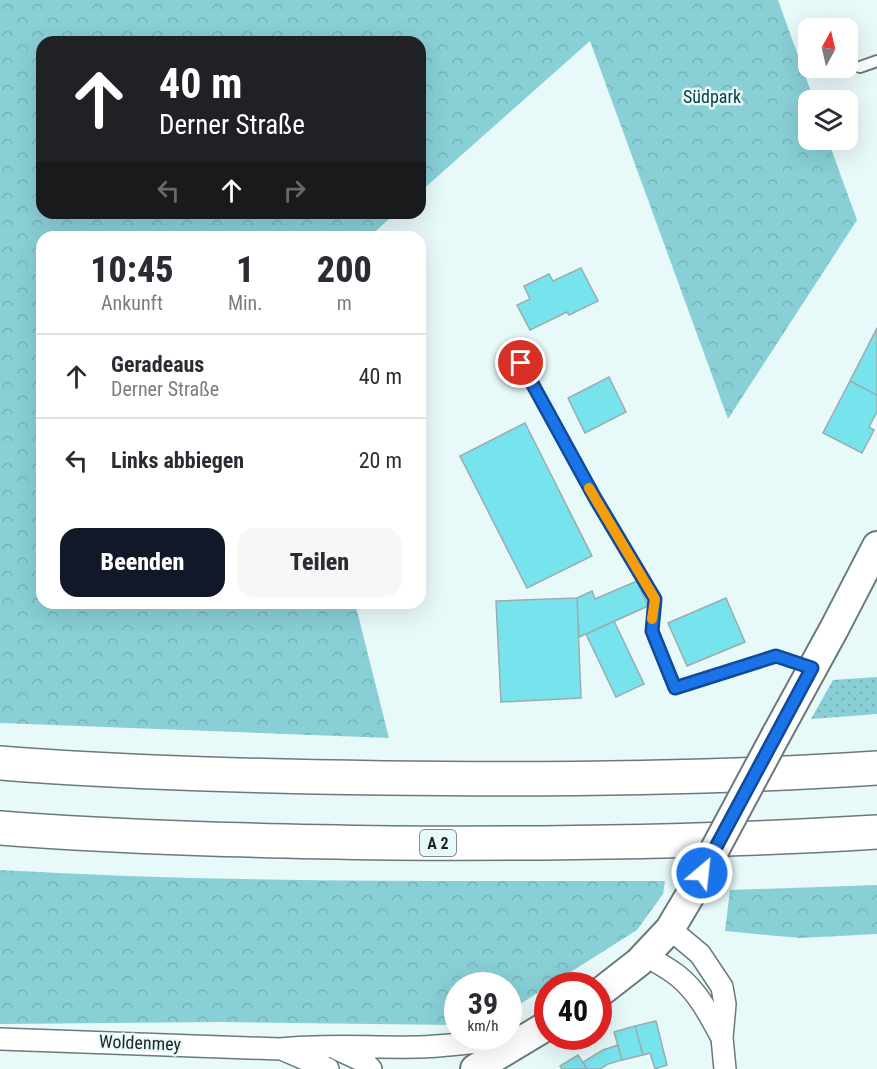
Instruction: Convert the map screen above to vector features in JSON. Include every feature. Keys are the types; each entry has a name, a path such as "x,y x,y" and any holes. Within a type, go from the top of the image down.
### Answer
{"highway":[{"path":"0,763 281,776 503,779 877,768"},
{"name":"A 2","path":"0,828 282,842 498,844 680,842 877,832"}],"street":[{"path":"612,982 645,955 670,929 877,546"},
{"path":"670,929 700,954 722,987 725,1004 722,1038 725,1069"},
{"path":"645,955 677,975 697,996 722,1038"},
{"name":"Woldenmey","path":"0,1039 280,1049 309,1046 419,1047 472,1043 534,1031"},
{"path":"475,1069 534,1033"},
{"name":"Woldenmey","path":"331,1047 363,1061 372,1069"},
{"name":"Woldenmey","path":"280,1049 328,1069"}],"lane":[{"path":"860,67 877,61"},
{"path":"521,363 595,498 655,599 652,631 675,688 776,656 812,668"}],"green space":[{"name":"Südpark","path":"0,0 778,0 798,56 798,78 806,78 810,90 798,90 798,150 832,150 857,220 728,419 590,41 426,187 426,36 36,36 36,219 389,219 376,231 36,231 36,609 357,609 389,738 0,723"},
{"path":"877,677 877,714 811,719 833,680"},
{"path":"0,870 250,879 665,881 663,894 637,930 571,972 534,972 534,995 522,1003 522,972 444,972 444,1025 221,1022 0,1024"},
{"path":"877,885 877,934 800,938 725,931 730,890"}],"building":[{"path":"581,268 598,301 569,315 567,312 530,330 517,305 530,299 524,286 549,274 553,281"},
{"path":"877,328 877,395 850,381"},
{"path":"609,377 626,412 585,433 568,398"},
{"path":"850,381 877,395 877,412 869,427 874,430 862,453 823,433"},
{"path":"525,423 592,556 527,588 460,456"},
{"path":"637,581 648,606 579,637 577,598 592,591 595,599"},
{"path":"577,598 581,698 501,702 496,601"},
{"path":"726,598 745,642 687,666 668,623"},
{"path":"614,621 644,684 616,697 586,634"},
{"path":"656,1021 667,1065 655,1069 650,1053 643,1055 635,1026"},
{"path":"635,1026 643,1055 622,1060 614,1032"},
{"path":"618,1045 622,1060 600,1069 587,1069 583,1062 603,1050 612,1050 612,1047"},
{"path":"578,1055 587,1069 562,1069 560,1066"}],"slow traffic":[{"path":"589,488 655,599 652,619"}],"route":[{"path":"521,363 595,498 655,599 652,631 675,688 776,656 812,668 702,873"}]}
